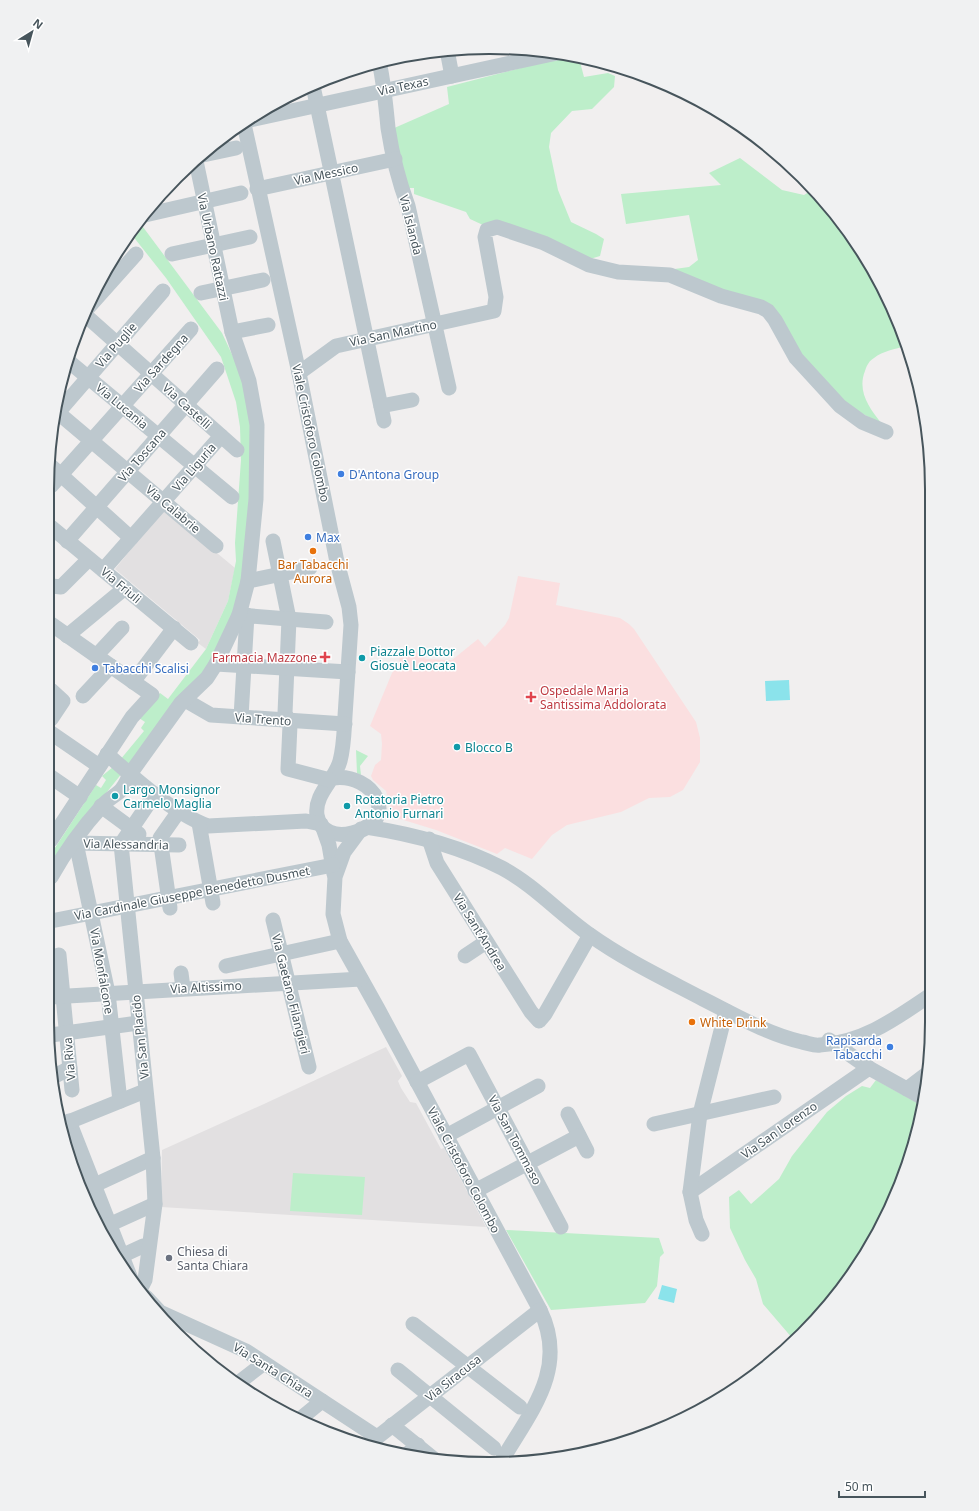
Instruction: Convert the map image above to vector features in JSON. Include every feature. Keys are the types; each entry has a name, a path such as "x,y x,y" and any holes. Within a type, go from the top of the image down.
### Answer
{"street":[{"path":"448,56 452,76"},
{"name":"Via Texas","path":"264,117 538,57"},
{"name":"Via Islanda","path":"380,68 385,90 388,130 408,206 449,388"},
{"path":"313,91 383,414 412,400"},
{"name":"Viale Cristoforo Colombo","path":"245,129 257,189 299,372 337,562 349,607 351,625 344,745"},
{"path":"213,153 236,148"},
{"name":"Via Messico","path":"257,189 395,159"},
{"name":"Via Urbano Rattazzi","path":"197,167 222,289 232,332 249,381 257,425 256,499 243,615"},
{"path":"153,213 241,193"},
{"name":"Via San Martino","path":"299,372 336,346 494,311 496,296 485,237 486,230 496,227 544,243 589,266 618,272 670,275 720,296 752,304 768,311 775,320 796,358 840,406 862,422 886,432"},
{"path":"172,254 250,237"},
{"path":"111,274 136,254"},
{"path":"201,293 263,280"},
{"name":"Via Puglie","path":"62,407 163,291"},
{"name":"Via Castelli","path":"89,319 237,450"},
{"path":"232,332 268,325"},
{"name":"Via Sardegna","path":"54,476 91,441 191,329"},
{"name":"Via Lucania","path":"73,364 232,497"},
{"name":"Via Toscana","path":"67,541 217,369"},
{"name":"Via Calabrie","path":"60,416 216,546"},
{"name":"Via Liguria","path":"103,570 221,436"},
{"path":"54,476 97,507 131,538"},
{"name":"Via Friuli","path":"54,530 191,643"},
{"path":"273,541 289,619 285,714 290,726 288,769 332,779 350,777 357,780 375,794 380,807 392,824 408,834"},
{"path":"56,587 89,559"},
{"path":"248,581 310,568"},
{"path":"68,636 125,588"},
{"path":"243,615 326,622"},
{"path":"54,873 102,806 125,785 130,774 184,700 207,678 243,615"},
{"path":"241,717 244,666 243,615"},
{"path":"54,626 152,695 132,717 80,797 55,824"},
{"path":"96,656 122,628"},
{"path":"133,682 174,628"},
{"path":"216,664 348,672"},
{"path":"83,696 111,666"},
{"path":"54,693 63,702 54,715"},
{"name":"Via Trento","path":"184,700 211,715 345,724"},
{"path":"54,735 130,774 179,811 199,823 208,826 306,821 322,826 328,832 336,834 352,833 375,822 379,815 380,807"},
{"path":"288,823 306,812 317,802 332,779 340,763 344,745"},
{"path":"344,745 348,767 357,780"},
{"path":"54,779 80,797"},
{"path":"121,844 156,794"},
{"path":"317,802 317,814 329,845 334,871"},
{"path":"102,806 156,844 169,903"},
{"path":"156,844 179,811"},
{"path":"199,823 212,896"},
{"path":"363,828 408,834 429,839 502,868 529,886 590,935 639,966 726,1011 770,1032 794,1040 818,1046 837,1036 873,1024 925,991"},
{"path":"334,871 344,852 363,828"},
{"name":"Via Sant'Andrea","path":"429,839 437,863 531,1012 539,1021 545,1014 590,935"},
{"name":"Via Alessandria","path":"75,843 179,845"},
{"name":"Via Monfalcone","path":"75,843 92,913 108,993 120,1101"},
{"name":"Via San Placido","path":"121,844 138,1023 153,1158 155,1204 145,1280 143,1285"},
{"name":"Viale Cristoforo Colombo","path":"334,871 333,914 340,941 546,1323 550,1338 551,1365 541,1394 504,1456"},
{"name":"Via Cardinale Giuseppe Benedetto Dusmet","path":"54,920 127,906 169,903 212,896 334,871"},
{"name":"Via Gaetano Filangieri","path":"272,920 309,1067"},
{"path":"590,935 772,1026 796,1034 829,1041 869,1068 919,1095"},
{"path":"229,986 225,960 281,954 340,941"},
{"path":"465,956 486,942"},
{"name":"Via Riva","path":"56,961 57,996 66,1032 72,1090"},
{"path":"181,973 183,988"},
{"name":"Via Altissimo","path":"57,996 361,979"},
{"path":"829,1041 854,1039 875,1031 925,999"},
{"path":"702,1234 696,1220 690,1192 700,1114 726,1011"},
{"path":"54,1034 138,1023"},
{"name":"Via San Tommaso","path":"417,1082 469,1054 561,1227"},
{"path":"58,1075 70,1068"},
{"name":"Via San Lorenzo","path":"690,1192 869,1068"},
{"path":"907,1089 921,1078"},
{"path":"446,1136 538,1086"},
{"path":"66,1123 146,1091"},
{"path":"654,1124 774,1097"},
{"path":"568,1114 587,1151"},
{"path":"69,1133 89,1188 111,1237"},
{"path":"475,1190 579,1136"},
{"path":"89,1188 153,1158"},
{"path":"106,1226 155,1204"},
{"path":"123,1256 143,1246"},
{"name":"Via Siracusa","path":"372,1440 540,1310"},
{"name":"Via Santa Chiara","path":"169,1316 246,1351 322,1401 370,1440"},
{"path":"413,1324 520,1407"},
{"path":"242,1380 264,1363"},
{"path":"398,1370 494,1448"},
{"path":"304,1415 322,1401"},
{"path":"392,1425 427,1452"},
{"path":"412,1450 418,1445"}],"shaded area":[{"path":"164,509 235,568 228,601 206,649 198,643 200,640 115,569"},
{"name":"Ospedale Maria Santissima Addolorata","path":"518,576 560,583 556,605 620,618 629,624 634,629 696,722 700,738 700,762 683,790 670,797 649,798 621,812 567,825 552,835 532,859 505,848 497,854 436,830 397,818 392,814 386,791 373,780 371,776 375,765 381,760 382,744 381,734 370,726 392,673 399,663 400,655 410,648 426,659 452,660 478,639 485,647 505,625 509,618"},
{"path":"386,1047 402,1076 398,1081 401,1088 410,1102 416,1103 441,1149 444,1148 486,1227 161,1207 162,1150"}],"green space":[{"path":"555,59 580,64 584,77 608,73 615,76 614,87 592,109 572,111 551,133 549,147 558,190 571,222 604,239 600,256 590,259 483,225 470,219 466,212 414,194 414,188 407,188 392,129 449,104 447,87"},
{"path":"740,158 782,190 804,195 808,193 835,224 852,248 880,297 901,347 889,350 872,359 867,365 863,378 863,392 873,412 882,424 842,403 804,360 782,319 653,272 689,267 698,260 689,215 626,224 621,194 721,185 709,173"},
{"path":"142,226 222,333 244,380 253,448 243,576 235,609 203,675 131,766 120,760 144,731 141,728 145,722 139,718 160,693 168,699 206,649 228,601 236,561 235,543 241,460 240,427 236,402 221,357 166,278 134,238"},
{"path":"356,750 368,756 360,766 361,775 357,773"},
{"path":"113,767 123,772 86,818 54,865 54,849 96,785 101,788 106,780 102,776"},
{"path":"876,1080 917,1103 902,1161 880,1214 852,1263 817,1309 790,1336 763,1304 756,1279 730,1228 729,1197 739,1190 751,1204 779,1179 792,1156 827,1112 846,1096 862,1086 870,1088"},
{"path":"293,1173 365,1177 362,1215 290,1211"},
{"path":"506,1230 659,1238 664,1253 660,1257 657,1286 645,1303 551,1310"}],"water":[{"path":"789,680 790,700 766,701 765,681"},
{"path":"662,1285 677,1289 674,1303 658,1299"}],"place":[{"name":"D'Antona Group","path":"341,474"},
{"name":"Max","path":"308,537"},
{"name":"Bar Tabacchi Aurora","path":"313,551"},
{"name":"Farmacia Mazzone","path":"325,657"},
{"name":"Piazzale Dottor Giosuè Leocata","path":"362,658"},
{"name":"Tabacchi Scalisi","path":"95,668"},
{"name":"Ospedale Maria Santissima Addolorata","path":"531,697"},
{"name":"Blocco B","path":"457,747"},
{"name":"Largo Monsignor Carmelo Maglia","path":"115,796"},
{"name":"Rotatoria Pietro Antonio Furnari","path":"347,806"},
{"name":"White Drink","path":"692,1022"},
{"name":"Rapisarda Tabacchi","path":"890,1047"},
{"name":"Chiesa di Santa Chiara","path":"169,1258"}]}
